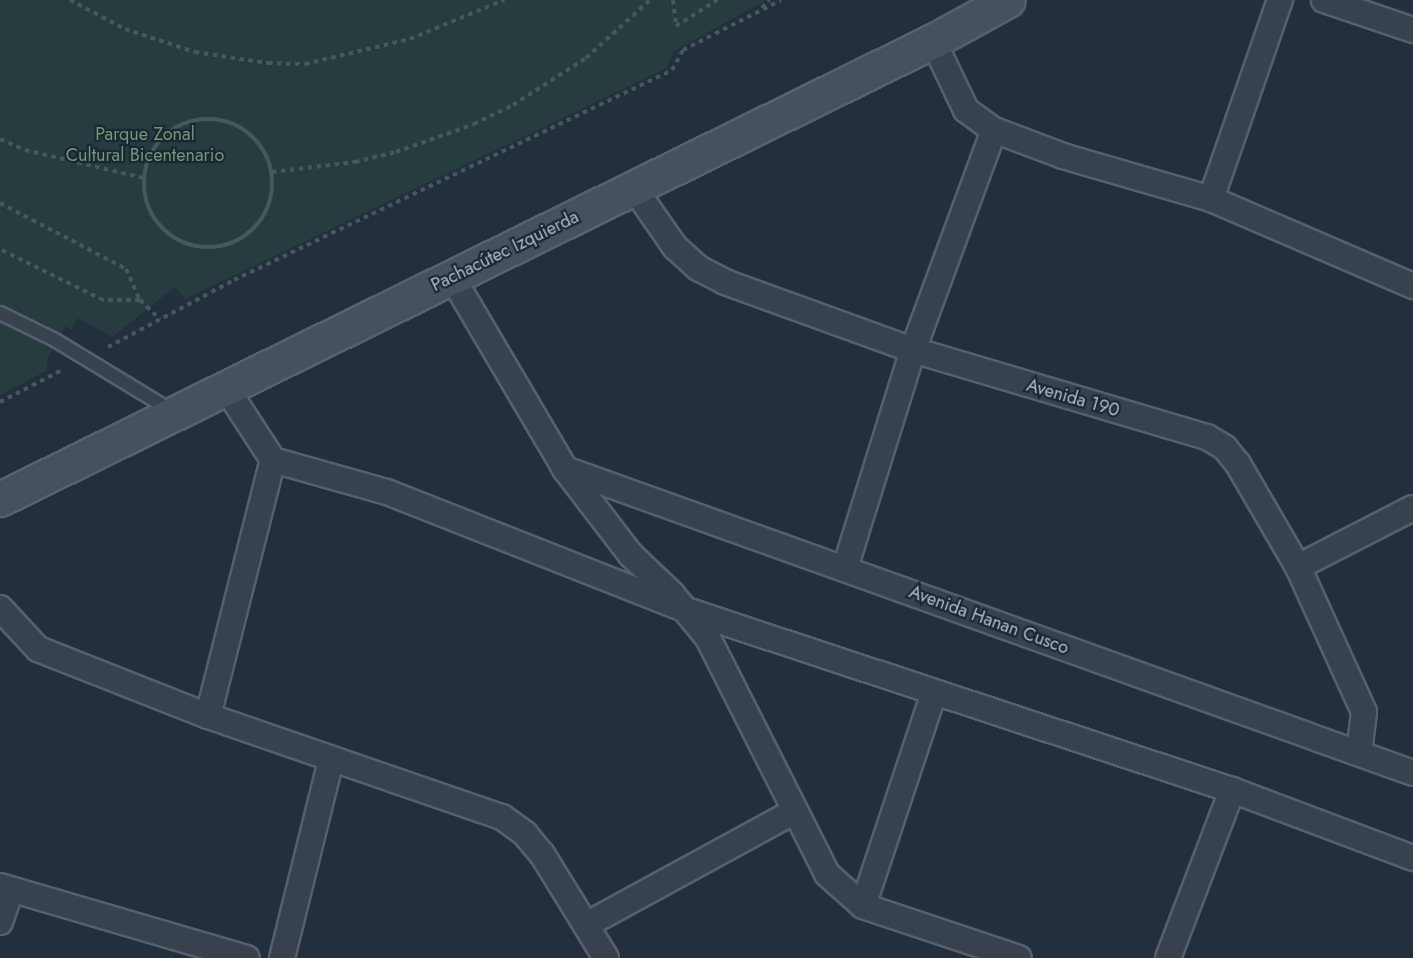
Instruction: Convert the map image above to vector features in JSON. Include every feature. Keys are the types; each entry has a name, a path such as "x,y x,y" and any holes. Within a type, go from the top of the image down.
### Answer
{"street":[{"name":"Pachacútec Izquierda","path":"0,499 933,41 1008,0"},
{"path":"1211,199 1280,0"},
{"path":"1324,0 1413,30"},
{"path":"933,41 966,111 994,130 1063,156 1211,199 1413,286"},
{"path":"845,568 913,350 994,130"},
{"name":"Avenida 190","path":"634,188 675,247 699,268 725,282 913,350 1207,437 1225,448 1238,464 1298,567 1364,712 1359,753"},
{"path":"452,278 565,469 631,555 686,610 708,638 826,874 863,906 1019,958"},
{"path":"226,388 273,460 387,492 686,610 1232,790 1413,858"},
{"path":"208,716 273,460"},
{"name":"Avenida Hanan Cusco","path":"565,469 1413,773"},
{"path":"1298,567 1413,508"},
{"path":"0,608 38,650 208,716 502,817 525,834 542,854 606,958"},
{"path":"863,906 933,693"},
{"path":"282,958 331,760"},
{"path":"1168,958 1232,790"},
{"path":"586,925 795,811"},
{"path":"0,922 6,888 247,958"}],"lane":[{"path":"0,313 87,358 176,413"}],"path":[{"path":"70,0 125,29 195,52 259,62 305,64 410,39 504,0"},
{"path":"272,172 324,167 396,152 474,124 513,105 586,58 650,0"},
{"path":"674,0 676,26 717,0"},
{"path":"760,11 768,0"},
{"path":"0,402 160,319 672,69 683,50 781,0"},
{"path":"205,119 235,124 252,136 265,152 272,172 272,192 255,227 221,246 182,242 165,231 152,216 143,178 148,158 159,140 175,127 205,119"},
{"path":"0,139 36,153 143,178"},
{"path":"0,202 126,269 140,300 160,319"},
{"path":"0,249 103,300 140,300"}],"green space":[{"name":"Parque Zonal Cultural Bicentenario","path":"0,0 767,0 674,51 667,68 185,299 175,287 112,337 78,318 72,329 65,326 48,358 46,371 0,395"}]}
